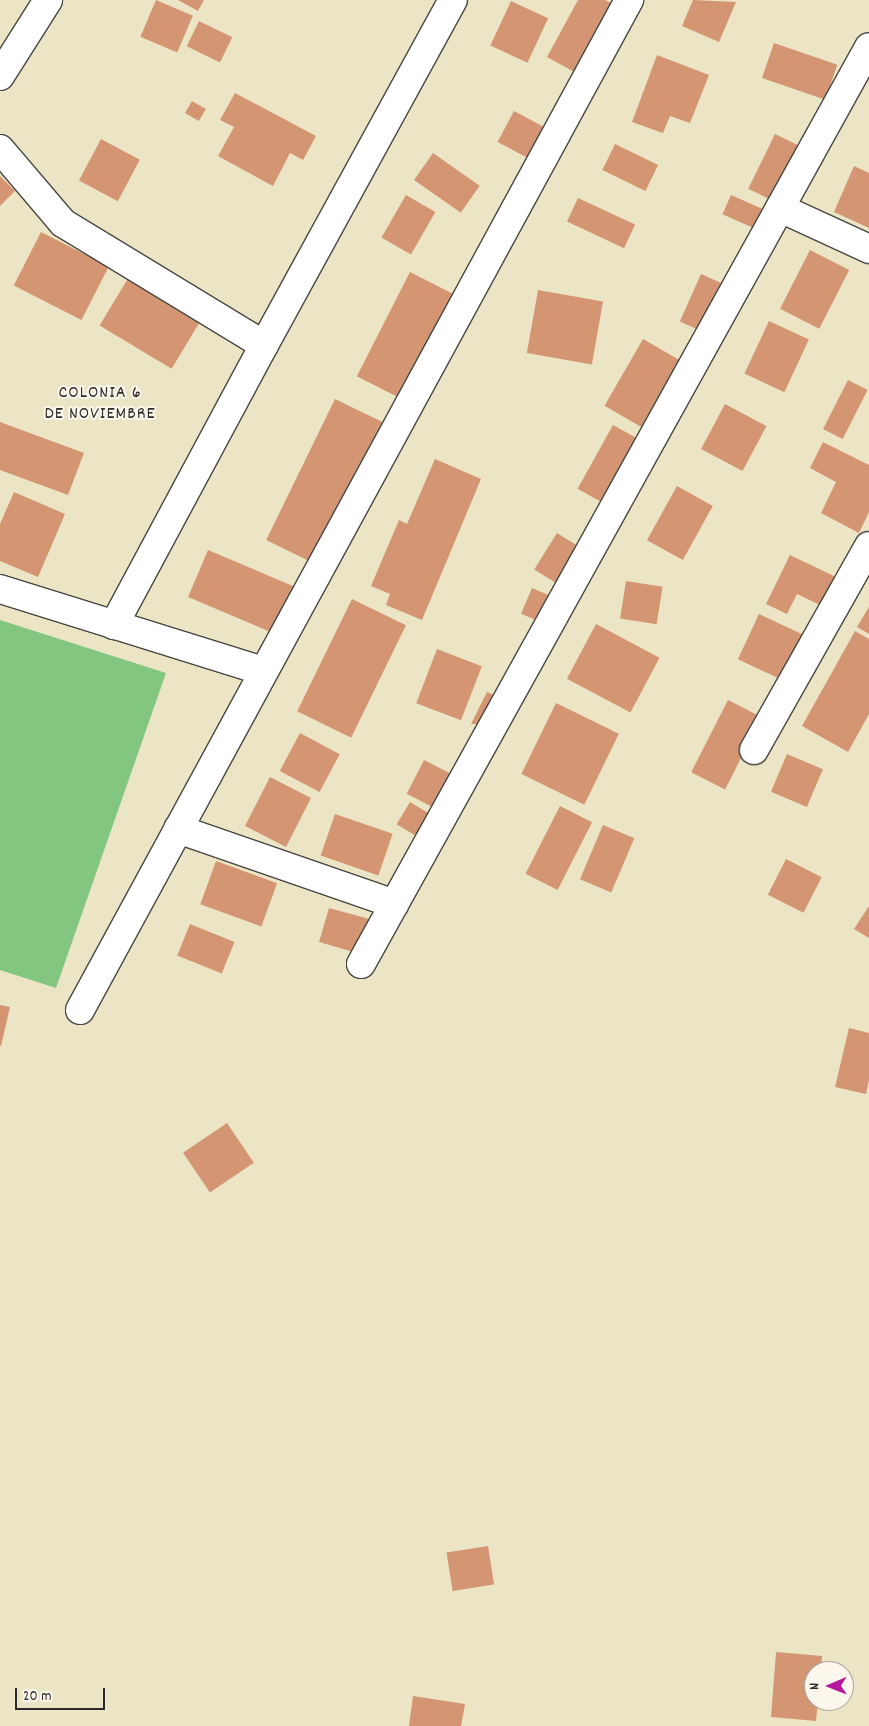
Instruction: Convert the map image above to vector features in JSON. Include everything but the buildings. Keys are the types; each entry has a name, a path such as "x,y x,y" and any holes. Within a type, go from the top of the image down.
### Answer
{"street":[{"path":"0,76 48,0"},
{"path":"114,624 452,0"},
{"path":"80,1010 629,0"},
{"path":"361,964 869,47"},
{"path":"0,149 63,223 264,345"},
{"path":"780,208 869,249"},
{"path":"754,750 869,546"},
{"path":"0,588 264,671"},
{"path":"178,829 394,904"}],"green space":[{"path":"0,620 166,673 56,988 0,970"}],"district":[{"name":"COLONIA 6 DE NOVIEMBRE","path":"100,405"}]}
